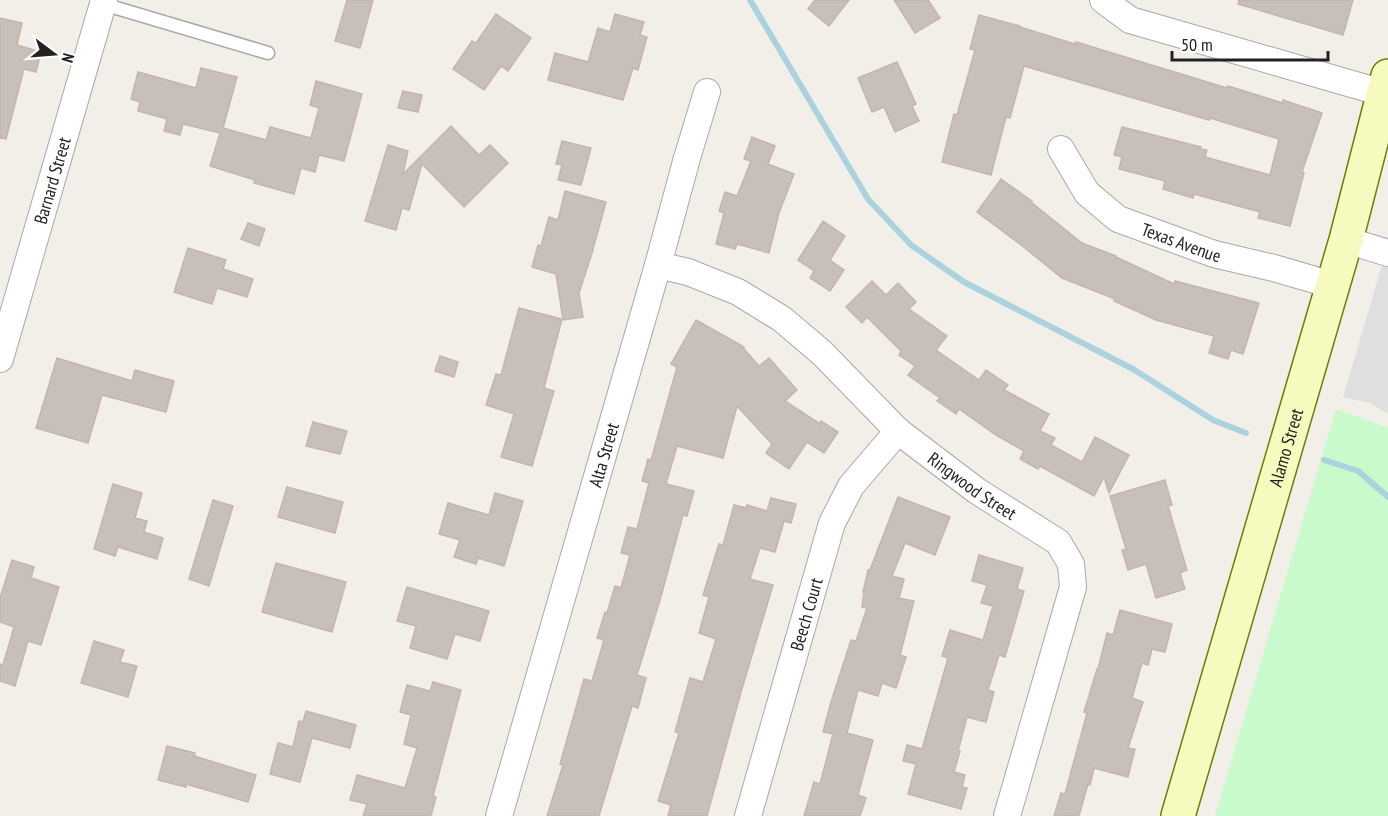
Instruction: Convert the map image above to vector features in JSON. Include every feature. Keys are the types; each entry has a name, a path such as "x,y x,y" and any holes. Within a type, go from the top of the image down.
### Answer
{"main road":[{"name":"Alamo Street","path":"1178,816 1346,240 1386,84"}],"street":[{"path":"1103,0 1130,20 1386,84"},
{"name":"Barnard Street","path":"0,359 104,2"},
{"name":"Alta Street","path":"499,816 707,92"},
{"name":"Texas Avenue","path":"1061,150 1086,193 1118,219 1214,254 1332,285"},
{"path":"1346,240 1388,253"},
{"name":"Ringwood Street","path":"658,265 688,272 738,292 782,319 822,353 898,431 977,491 1058,542 1071,564 1073,587 1007,816"},
{"name":"Beech Court","path":"748,816 832,523 851,486 898,431"}],"lane":[{"path":"104,2 268,53"}],"shaded area":[{"path":"1388,245 1388,414 1370,403 1343,397"}],"green space":[{"path":"1336,409 1388,428 1388,816 1215,816"}],"building":[{"path":"347,0 373,0 360,48 335,41"},
{"path":"815,0 849,0 829,26 808,9"},
{"path":"894,0 928,0 940,18 915,33"},
{"path":"1239,0 1353,0 1343,35 1238,4"},
{"path":"496,14 531,38 508,71 501,66 484,90 453,69 472,41 476,43"},
{"path":"615,14 644,22 640,35 647,37 638,70 633,68 623,100 548,80 555,53 588,62 598,28 610,32"},
{"path":"979,15 1227,88 1228,86 1283,103 1283,100 1322,113 1302,172 1304,173 1290,226 1258,218 1260,212 1194,194 1193,198 1163,189 1165,181 1119,169 1122,157 1114,155 1122,127 1201,147 1200,149 1207,150 1205,157 1270,175 1279,139 1024,66 1010,118 1006,117 991,175 942,162 954,114 957,115 975,50 970,49"},
{"path":"0,18 22,23 17,45 41,52 36,72 24,69 6,139 0,138"},
{"path":"897,62 916,104 912,106 919,121 895,132 884,107 872,112 858,78"},
{"path":"201,68 237,77 223,128 266,140 270,127 311,138 319,108 310,105 316,81 362,94 344,161 319,155 315,172 301,168 294,194 254,183 255,180 210,166 220,133 183,124 180,135 164,131 167,119 138,111 140,102 131,99 138,72 196,88"},
{"path":"403,91 422,95 418,112 398,108"},
{"path":"451,126 479,155 490,145 508,163 464,207 422,164 409,210 402,208 396,230 365,221 388,145 408,151 403,174"},
{"path":"752,137 775,146 768,164 794,174 779,213 769,253 737,244 735,249 716,244 724,213 719,211 725,192 737,196 751,161 744,159"},
{"path":"562,141 591,148 581,185 558,180 562,165 556,164"},
{"path":"1001,179 1032,201 1082,243 1116,256 1174,284 1175,281 1259,303 1243,354 1231,350 1228,359 1209,353 1214,336 1156,320 1114,301 1115,299 1062,278 977,212"},
{"path":"565,191 606,202 579,293 583,317 563,320 556,274 532,267 549,217 558,220"},
{"path":"823,221 845,236 830,260 844,270 830,291 810,278 814,271 798,260"},
{"path":"248,223 265,229 259,246 241,239"},
{"path":"188,248 226,260 223,269 253,279 247,297 217,288 212,304 174,292"},
{"path":"872,281 886,295 898,283 916,302 909,309 947,336 936,350 979,380 986,370 1008,385 1004,390 1049,414 1040,431 1055,438 1051,445 1082,462 1095,437 1129,455 1109,493 1104,477 1094,496 1040,466 1038,469 1020,459 1024,451 959,409 956,414 937,401 940,398 908,375 915,366 899,355 901,351 867,317 862,323 846,307"},
{"path":"519,308 562,319 544,388 554,391 532,466 501,457 514,414 486,405 496,374 501,375"},
{"path":"696,320 744,347 759,366 769,358 797,390 785,401 820,424 821,421 838,432 824,453 807,442 789,469 766,453 772,444 737,406 723,458 677,446 666,484 694,491 687,516 683,515 637,675 646,678 638,708 632,706 599,816 547,816 563,765 560,764 584,679 592,681 604,640 597,638 605,612 607,613 615,586 621,588 630,555 621,553 628,527 637,529 649,483 642,481 648,459 651,460 677,367 671,364"},
{"path":"440,356 458,362 454,377 435,371"},
{"path":"57,358 132,381 135,370 174,381 166,412 102,395 88,443 36,428"},
{"path":"313,422 347,431 340,454 306,446"},
{"path":"1165,480 1172,505 1168,506 1187,570 1180,573 1185,589 1156,598 1146,564 1128,570 1122,550 1126,549 1110,496"},
{"path":"113,484 142,493 135,518 147,521 144,532 163,538 157,559 118,547 115,556 94,549"},
{"path":"287,487 343,502 335,533 278,517"},
{"path":"495,493 523,501 504,566 478,558 476,564 454,557 460,540 439,534 448,503 489,515"},
{"path":"898,497 950,517 935,555 905,543 892,576 904,579 899,598 914,601 900,655 906,657 896,688 882,683 878,696 858,690 847,733 873,740 858,795 866,798 860,816 804,816 814,782 820,784 833,734 823,732 831,702 851,640 856,641 867,608 862,607 868,570 870,570"},
{"path":"771,498 796,504 791,523 784,521 775,552 760,548 750,579 773,585 707,816 668,816 671,805 658,801 679,733 675,732 690,678 703,682 716,639 699,633 709,597 703,595 719,544 723,545 734,505 746,508 747,505 767,511"},
{"path":"213,500 233,506 209,586 189,579"},
{"path":"979,555 1023,568 1017,589 1024,591 1005,657 999,655 988,690 994,692 986,722 967,717 954,772 965,775 962,787 967,788 961,809 908,794 916,764 903,761 907,745 922,749 948,658 942,656 950,630 983,640 993,606 981,603 987,585 972,581"},
{"path":"12,560 34,567 31,578 59,587 41,645 28,641 15,686 0,681 0,664 3,665 14,627 0,622 0,598"},
{"path":"276,563 346,582 332,632 262,612"},
{"path":"407,587 489,611 480,641 455,634 447,659 410,648 416,626 397,621"},
{"path":"1120,610 1172,624 1165,652 1152,649 1148,665 1142,663 1132,698 1143,702 1128,748 1135,749 1128,777 1094,768 1079,816 1054,816 1061,793 1065,794 1087,713 1084,712 1107,633 1113,635"},
{"path":"94,641 124,650 120,662 137,666 128,697 81,683"},
{"path":"433,682 461,690 433,796 436,797 431,816 363,816 367,804 350,800 357,775 405,788 417,748 404,744 411,715 400,712 407,685 430,691"},
{"path":"306,711 356,725 350,748 312,738 300,782 270,774 278,743 293,747 299,721 303,722"},
{"path":"167,746 195,753 194,756 256,775 248,802 186,784 186,787 158,780"}],"waterway":[{"path":"750,0 868,199 911,245 964,282 1133,369 1213,420 1246,433"},
{"path":"1324,460 1358,471 1388,497"}]}
